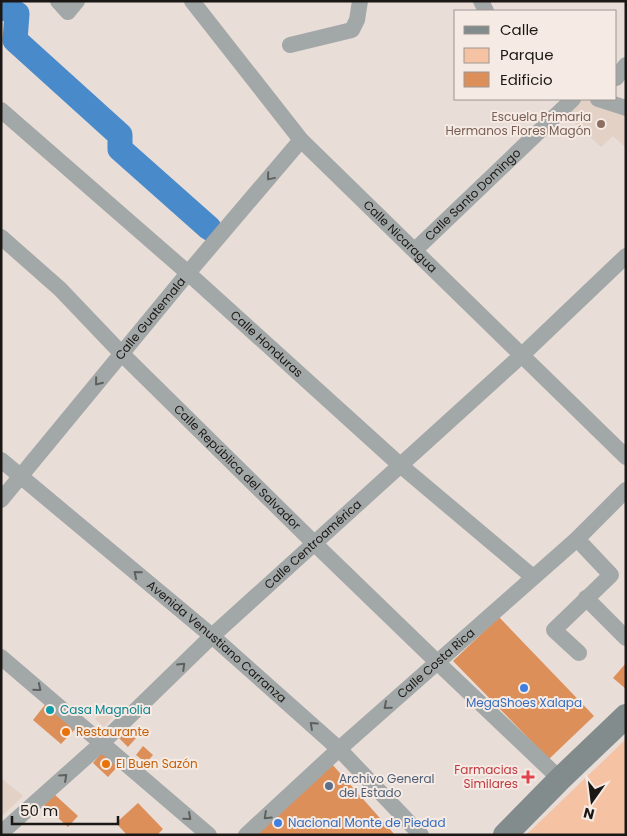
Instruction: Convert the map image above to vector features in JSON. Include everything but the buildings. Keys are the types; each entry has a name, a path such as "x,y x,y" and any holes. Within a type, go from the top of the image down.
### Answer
{"main road":[{"path":"505,835 626,716"}],"street":[{"name":"Calle Nicaragua","path":"192,1 302,140 626,456"},
{"path":"290,45 352,30 357,20 360,1"},
{"path":"617,77 626,65"},
{"name":"Calle Santo Domingo","path":"415,250 572,100"},
{"path":"602,100 626,108"},
{"name":"Calle Honduras","path":"1,110 188,273 400,465 533,577"},
{"name":"Calle Guatemala","path":"1,500 188,273 302,140"},
{"name":"Calle República del Salvador","path":"1,237 60,289 122,354 315,544 560,779"},
{"name":"Calle Centroamérica","path":"1,833 102,743 212,636 522,355 626,256"},
{"name":"Avenida Venustiano Carranza","path":"1,460 212,636 339,748 421,835"},
{"name":"Calle Costa Rica","path":"246,835 339,748 577,539 626,490"},
{"path":"577,539 611,575 554,630 579,653"},
{"path":"586,598 626,638"},
{"path":"1,657 208,835"}],"shaded area":[{"name":"Escuela Primaria Hermanos Flores Magón","path":"576,100 595,100 626,112 626,148 613,136 601,147 563,112"},
{"path":"104,708 114,716 104,727 95,719"},
{"path":"1,778 23,796 1,817"}],"green space":[{"path":"626,739 626,835 526,835"}],"waterway":[{"path":"1,6 17,14 15,40 120,135 120,149 209,228"}],"place":[{"name":"Escuela Primaria Hermanos Flores Magón","path":"601,124"},
{"name":"MegaShoes Xalapa","path":"524,688"},
{"name":"Casa Magnolia","path":"50,710"},
{"name":"Restaurante","path":"66,732"},
{"name":"El Buen Sazón","path":"106,764"},
{"name":"Farmacias Similares","path":"528,777"},
{"name":"Archivo General del Estado","path":"329,786"},
{"name":"Nacional Monte de Piedad","path":"278,823"}]}
